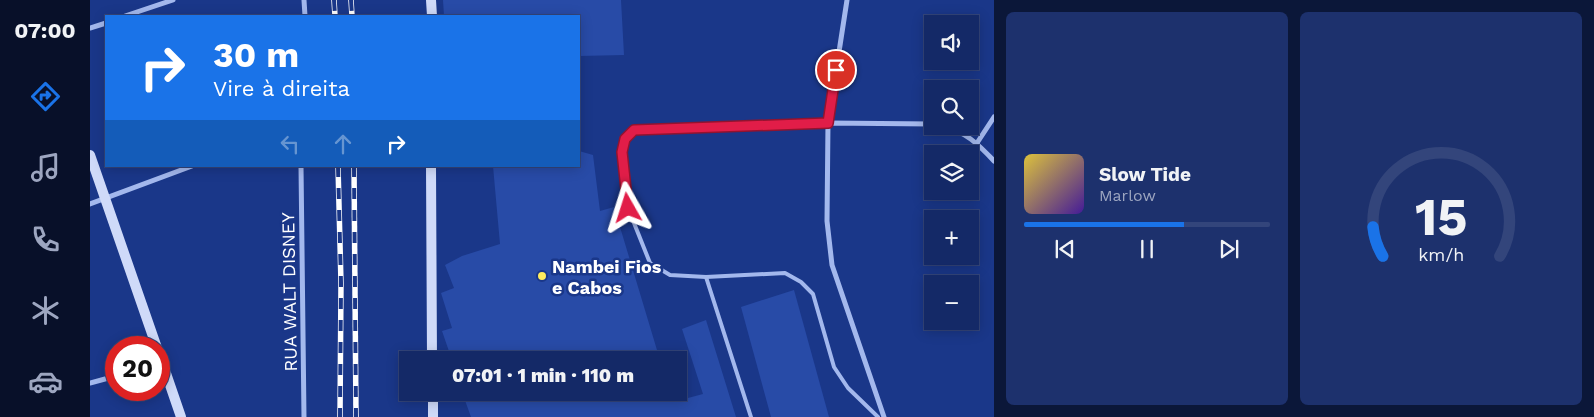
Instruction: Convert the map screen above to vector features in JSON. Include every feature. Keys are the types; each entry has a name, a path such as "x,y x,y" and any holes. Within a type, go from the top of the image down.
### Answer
{"main road":[{"path":"431,0 432,15"},
{"path":"90,155 153,336"},
{"path":"431,167 432,351"},
{"path":"170,387 181,417"},
{"path":"433,401 433,417"}],"street":[{"path":"128,15 173,0"},
{"path":"304,0 305,15"},
{"path":"847,0 828,123 827,221 832,265 884,417"},
{"path":"90,28 105,23"},
{"path":"977,143 994,117"},
{"path":"675,129 828,123 924,124"},
{"path":"964,135 977,143 994,161"},
{"path":"90,204 189,167"},
{"name":"RUA WALT DISNEY","path":"301,167 304,417"},
{"path":"90,383 105,379"}],"lane":[{"path":"675,129 634,130 625,139 622,152 628,208 650,263 670,275 706,277 785,273 801,282 813,294 834,367 848,388 878,417"},
{"path":"706,277 751,417"}],"building":[{"path":"443,0 621,0 624,55 580,56 580,15 444,15"},
{"name":"Nambei Fios e Cabos","path":"580,151 593,155 600,211 614,207 657,351 449,351 442,331 452,328 441,293 454,288 445,265 462,256 500,244 493,167 580,167"},
{"path":"794,290 829,417 771,417 741,307"},
{"name":"Nambei Fios e Cabos","path":"706,320 736,417 471,417 465,401 687,401 687,398 703,394 682,329"}],"railway":[{"path":"334,0 335,15"},
{"path":"351,0 352,15"},
{"path":"338,167 341,283 340,417"},
{"path":"354,167 356,417"}],"place":[{"name":"Nambei Fios e Cabos","path":"542,276"}],"route":[{"path":"628,208 622,152 625,139 634,130 828,123 836,70"}]}
